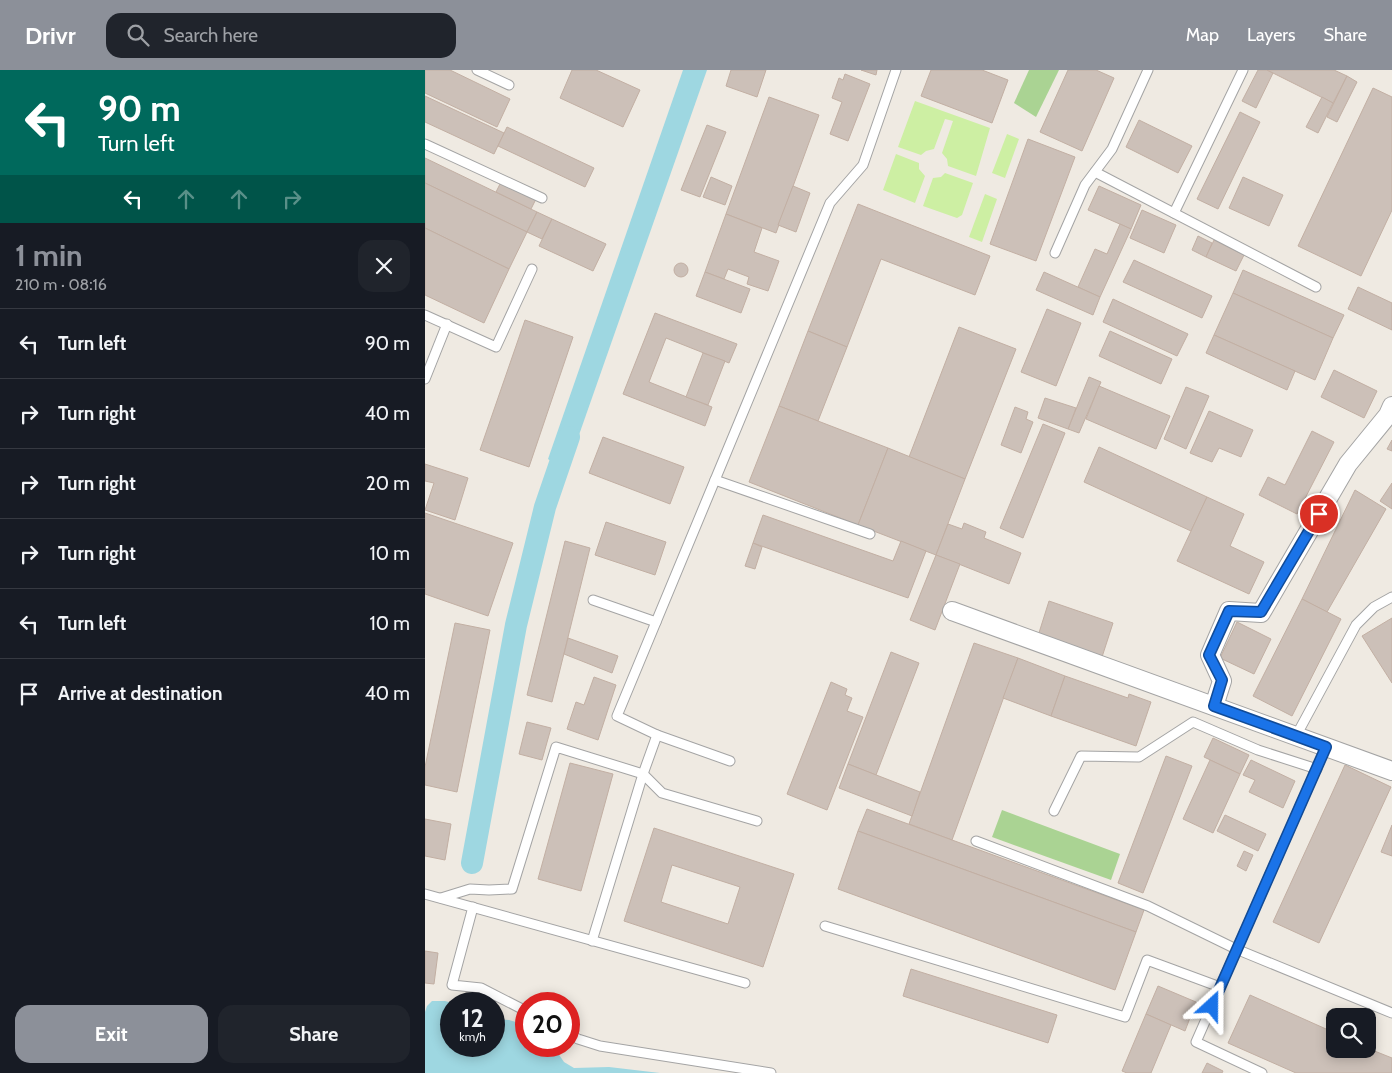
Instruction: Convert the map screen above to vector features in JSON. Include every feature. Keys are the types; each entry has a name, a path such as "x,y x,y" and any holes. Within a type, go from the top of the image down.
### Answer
{"street":[{"path":"1214,706 1222,680 1209,655 1229,611 1261,612 1348,464 1388,415 1392,406"},
{"path":"952,611 1392,772"}],"lane":[{"path":"477,70 509,85"},
{"path":"730,761 657,735 617,716 829,203 863,165 896,70"},
{"path":"1055,253 1085,185 1112,149 1148,70"},
{"path":"1174,213 1243,70"},
{"path":"425,144 542,198"},
{"path":"1095,172 1316,287"},
{"path":"425,315 496,346 532,269"},
{"path":"425,379 447,324"},
{"path":"715,480 870,534"},
{"path":"1296,736 1356,625 1374,607 1392,597"},
{"path":"593,600 656,622"},
{"path":"1054,811 1081,756 1139,757 1193,722 1259,750 1317,768"},
{"path":"592,941 643,774 657,735"},
{"path":"441,898 470,889 512,889 556,747 643,774 662,793 757,821"},
{"path":"1261,1073 1196,1042 1326,747"},
{"path":"975,841 1148,906 1236,950 1392,1013"},
{"path":"425,894 745,983"},
{"path":"473,907 452,985 481,988 515,1005"},
{"path":"825,926 1125,1017 1147,960 1219,987"},
{"path":"580,1040 600,1046 771,1073"}],"green space":[{"path":"1029,70 1059,70 1036,117 1014,103"},
{"path":"915,101 990,128 976,176 948,166 947,159 942,153 953,121 945,119 934,149 926,151 921,155 898,147"},
{"path":"1007,134 1019,139 1005,178 992,173"},
{"path":"896,154 919,163 919,169 925,176 915,203 883,190"},
{"path":"945,173 973,183 962,215 957,218 923,206 933,178 941,177"},
{"path":"985,194 997,199 982,242 969,237"},
{"path":"1002,810 1120,854 1111,880 992,837"}],"water":[{"path":"683,70 707,70 566,472 548,459"},
{"path":"432,1001 440,1001 440,1057 505,1057 505,1020 509,1020 515,1022 515,1057 561,1057 564,1062 574,1068 609,1067 660,1073 425,1073 425,1012 427,1006"}],"building":[{"path":"425,70 450,70 510,99 497,127 425,93"},
{"path":"572,70 596,70 640,90 623,127 560,98"},
{"path":"731,70 766,70 757,97 726,86"},
{"path":"861,70 877,70 876,75"},
{"path":"931,70 982,70 1008,80 992,123 921,96"},
{"path":"1068,70 1096,70 1114,78 1082,151 1040,132"},
{"path":"1258,70 1267,70 1273,73 1256,108 1242,101"},
{"path":"1267,70 1334,70 1347,76 1333,103"},
{"path":"845,74 870,84 848,141 830,134 842,102 832,98 839,78 843,80"},
{"path":"1347,76 1357,82 1337,122 1327,117"},
{"path":"1373,88 1392,97 1392,210 1361,276 1298,246"},
{"path":"425,96 504,133 494,154 425,122"},
{"path":"769,97 819,115 776,233 726,214"},
{"path":"1322,97 1333,103 1318,133 1306,127"},
{"path":"1240,112 1260,122 1218,209 1197,199"},
{"path":"1139,120 1192,146 1178,173 1126,147"},
{"path":"707,125 726,132 700,197 681,190"},
{"path":"507,127 594,168 585,187 498,146"},
{"path":"1028,139 1075,157 1036,261 990,244"},
{"path":"425,158 537,212 527,232 425,183"},
{"path":"711,177 732,186 725,205 703,197"},
{"path":"1243,177 1283,195 1269,226 1229,208"},
{"path":"501,182 536,199 531,209 496,192"},
{"path":"425,183 527,232 509,269 425,228"},
{"path":"793,186 810,193 796,232 778,225"},
{"path":"1099,186 1141,205 1131,229 1088,210"},
{"path":"858,204 990,256 975,295 881,259 847,347 808,331"},
{"path":"1142,210 1176,225 1164,253 1130,238"},
{"path":"537,212 552,219 542,239 527,232"},
{"path":"726,214 762,228 754,252 779,261 768,291 747,284 749,277 728,269 724,279 705,272"},
{"path":"552,219 606,244 593,271 539,246"},
{"path":"1120,224 1131,229 1100,297 1078,287 1095,249 1107,254"},
{"path":"425,228 509,269 484,323 425,295"},
{"path":"1198,236 1212,243 1206,257 1192,250"},
{"path":"1214,240 1244,255 1236,271 1206,257"},
{"path":"1134,260 1212,296 1202,318 1123,282"},
{"path":"678,263 684,263 688,270 684,277 678,277 674,273 674,267"},
{"path":"1243,270 1344,315 1333,338 1233,293"},
{"path":"705,272 750,289 741,313 696,296"},
{"path":"1044,272 1100,297 1093,315 1036,290"},
{"path":"1358,287 1392,303 1392,330 1348,309"},
{"path":"1233,293 1333,338 1315,380 1214,335"},
{"path":"1113,299 1188,334 1177,356 1103,322"},
{"path":"1047,309 1081,323 1056,386 1021,372"},
{"path":"655,313 737,344 729,363 666,338 649,382 712,407 705,426 623,394"},
{"path":"525,320 573,337 529,467 480,450"},
{"path":"959,327 1016,349 965,479 909,457"},
{"path":"808,331 847,347 818,421 779,406"},
{"path":"1110,331 1172,359 1161,384 1099,356"},
{"path":"1214,335 1295,371 1287,390 1206,353"},
{"path":"703,353 725,361 708,405 686,397"},
{"path":"1334,370 1377,391 1364,418 1321,397"},
{"path":"1089,377 1101,382 1079,433 1068,429"},
{"path":"1099,386 1170,416 1156,449 1086,419"},
{"path":"1186,387 1209,396 1186,449 1164,439"},
{"path":"1045,398 1076,408 1068,429 1038,418"},
{"path":"779,406 888,448 858,525 749,482"},
{"path":"1015,407 1028,412 1026,419 1033,422 1021,453 1001,445"},
{"path":"1209,411 1253,430 1241,457 1219,448 1212,462 1190,453"},
{"path":"1043,424 1065,433 1023,538 1000,528"},
{"path":"1312,431 1334,442 1297,514 1259,495 1268,477 1285,485"},
{"path":"603,437 684,467 670,504 589,473"},
{"path":"1392,440 1392,451 1387,449"},
{"path":"1099,447 1207,497 1191,531 1084,482"},
{"path":"888,448 965,479 936,555 858,525"},
{"path":"425,464 468,478 455,520 425,510 434,483 425,481"},
{"path":"1392,483 1392,509 1380,501"},
{"path":"1355,490 1386,509 1327,612 1302,599"},
{"path":"1207,497 1244,514 1230,546 1264,562 1249,594 1177,561"},
{"path":"425,513 513,543 488,616 425,594"},
{"path":"763,515 893,561 901,541 926,551 908,598 753,543"},
{"path":"606,522 666,542 655,575 595,555"},
{"path":"964,523 986,532 984,538 1021,553 1009,584 936,555 948,524 962,529"},
{"path":"565,541 590,548 552,702 527,695"},
{"path":"753,543 762,547 755,569 745,566"},
{"path":"936,555 960,564 935,630 910,620"},
{"path":"1302,599 1341,619 1292,716 1253,696"},
{"path":"1049,601 1113,623 1102,657 1038,636"},
{"path":"1392,618 1392,683 1362,636"},
{"path":"1237,622 1271,639 1254,674 1220,658"},
{"path":"455,623 490,630 457,792 425,785 425,767"},
{"path":"568,638 618,656 612,673 564,654"},
{"path":"974,643 1018,658 952,840 909,824"},
{"path":"891,652 919,663 876,775 848,764"},
{"path":"1018,658 1065,676 1051,716 1003,698"},
{"path":"1065,676 1128,698 1129,694 1151,702 1136,746 1051,716"},
{"path":"594,677 616,685 598,740 567,729 576,702 584,705"},
{"path":"831,682 847,689 845,695 852,698 847,711 863,717 827,810 787,794"},
{"path":"527,722 551,728 542,760 519,754"},
{"path":"1213,738 1249,755 1240,774 1204,757"},
{"path":"1166,756 1192,766 1143,893 1118,883"},
{"path":"1210,760 1240,774 1213,833 1183,819"},
{"path":"1251,760 1295,781 1283,808 1249,792 1255,780 1243,775"},
{"path":"570,763 613,774 581,891 538,879"},
{"path":"848,764 920,792 912,816 839,788"},
{"path":"1345,765 1391,787 1319,943 1273,922"},
{"path":"867,809 1144,910 1136,932 858,831"},
{"path":"1225,815 1266,834 1258,851 1217,831"},
{"path":"425,819 451,824 445,860 425,856"},
{"path":"1392,825 1392,856 1381,852"},
{"path":"654,828 794,874 763,967 624,921","holes":["672,865 740,887 728,924 661,902"]},
{"path":"858,831 1136,932 1115,990 838,889"},
{"path":"1244,851 1253,855 1246,871 1237,866"},
{"path":"425,951 438,953 434,984 425,983"},
{"path":"911,969 1057,1015 1048,1043 903,996"},
{"path":"1158,986 1196,1002 1185,1031 1146,1014"},
{"path":"1250,995 1326,1029 1326,1058 1376,1058 1376,1052 1392,1058 1392,1073 1296,1073 1228,1043"},
{"path":"1146,1014 1171,1025 1151,1073 1127,1073 1122,1071"},
{"path":"1207,1063 1223,1071 1222,1073 1202,1073"}],"waterway":[{"path":"472,863 516,625 545,507 569,437"}],"route":[{"path":"1212,1006 1326,747 1214,706 1222,680 1209,655 1229,611 1261,612 1319,514"}]}
